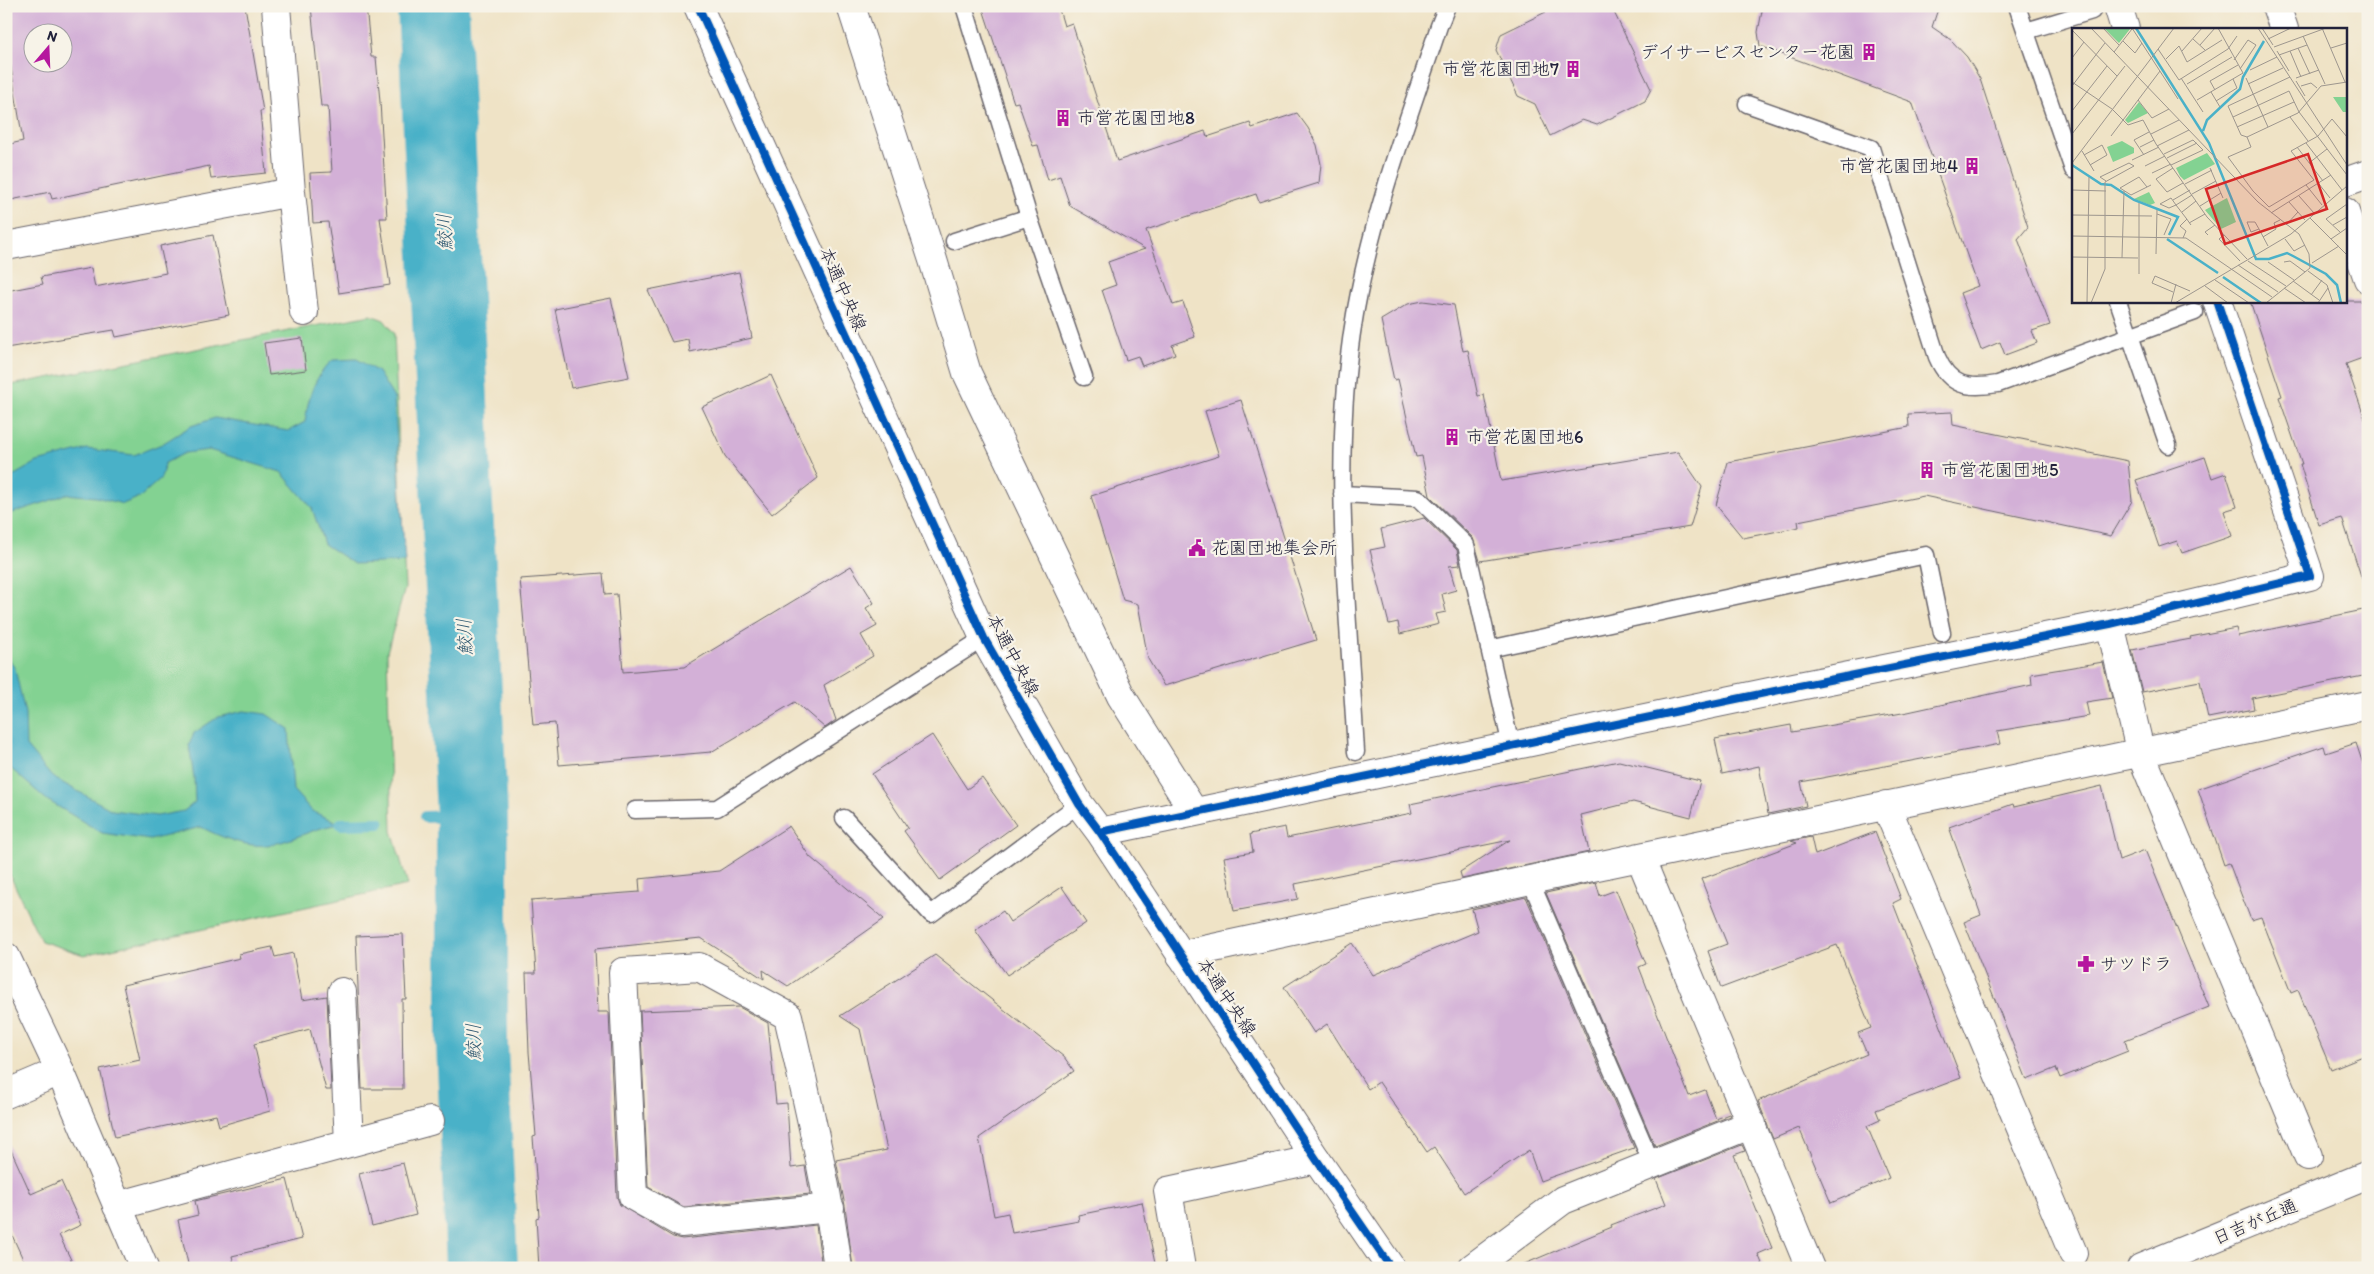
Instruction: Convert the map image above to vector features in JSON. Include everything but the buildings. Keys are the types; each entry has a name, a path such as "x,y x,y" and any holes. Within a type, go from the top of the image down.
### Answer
{"street":[{"path":"276,6 291,192 304,312"},
{"name":"本通中央線","path":"699,6 984,638 1079,804 1100,832 1316,1159 1391,1268"},
{"path":"851,6 933,260 967,373 1121,696 1194,812"},
{"path":"2276,6 2284,28"},
{"path":"2105,8 2124,28"},
{"path":"2346,182 2368,174"},
{"path":"6,246 291,192"},
{"path":"2346,215 2368,279"},
{"path":"1100,832 2110,624 2310,576 2206,306"},
{"path":"2110,624 2141,754 2308,1156"},
{"path":"1181,955 2368,705"},
{"path":"1886,805 2073,1253"},
{"path":"1640,857 1810,1268"},
{"path":"6,957 60,1070 144,1268"},
{"path":"830,1208 681,1223 633,1196 623,972 699,967 788,1016 830,1208 838,1268"},
{"path":"342,992 349,1143"},
{"path":"6,1094 60,1070"},
{"path":"117,1206 430,1121"},
{"path":"1472,1268 1563,1200 1653,1166 1752,1124"},
{"path":"1181,1268 1168,1191 1316,1159"},
{"name":"日吉が丘通","path":"2141,1268 2368,1175"}],"lane":[{"path":"964,6 1028,217 1084,377"},
{"path":"1356,752 1342,494 1344,418 1349,356 1359,294 1379,205 1447,6"},
{"path":"2017,6 2072,167"},
{"path":"2026,32 2105,8"},
{"path":"1747,104 1871,148 1937,357 1944,374 1962,384 1981,387 1998,384 2206,306"},
{"path":"954,241 1028,217"},
{"path":"2118,302 2168,445"},
{"path":"1342,494 1418,498 1466,545 1511,746"},
{"path":"1489,649 1926,555 1942,633"},
{"path":"635,810 717,808 984,638"},
{"path":"844,818 931,914 1079,804"},
{"path":"1530,880 1653,1166"}],"green space":[{"path":"371,315 384,320 394,333 405,588 387,652 392,831 408,885 84,955 41,941 6,867 6,386"}],"water":[{"path":"357,359 378,372 394,398 405,562 354,564 324,544 312,508 281,472 209,450 185,453 165,463 161,478 140,497 123,504 96,497 66,494 6,515 6,480 37,462 87,449 134,455 162,444 191,426 215,418 288,431 305,422 313,388 326,366 333,360"},
{"path":"6,653 15,669 25,713 26,746 52,777 112,810 157,816 184,811 195,802 194,778 189,745 194,733 218,717 244,711 266,714 289,729 293,790 312,811 341,824 321,828 285,841 267,845 251,845 216,834 201,827 150,840 102,833 47,800 9,767 6,762"}],"waterway":[{"name":"鮫川","path":"433,6 472,816 472,1044 482,1268"},
{"path":"425,817 472,816"},
{"path":"341,824 379,823"}],"cycle path":[{"path":"698,6 984,638 1079,804 1100,832 1316,1159 1391,1268"},
{"path":"1100,832 1789,688 2110,624 2310,576 2217,302"}],"place":[{"name":"デイサービスセンター花園","path":"1869,52"},
{"name":"市営花園団地7","path":"1573,69"},
{"name":"市営花園団地8","path":"1063,118"},
{"name":"市営花園団地4","path":"1972,166"},
{"name":"市営花園団地6","path":"1452,437"},
{"name":"市営花園団地5","path":"1927,470"},
{"name":"花園団地集会所","path":"1197,548"},
{"name":"サツドラ","path":"2086,964"}]}
